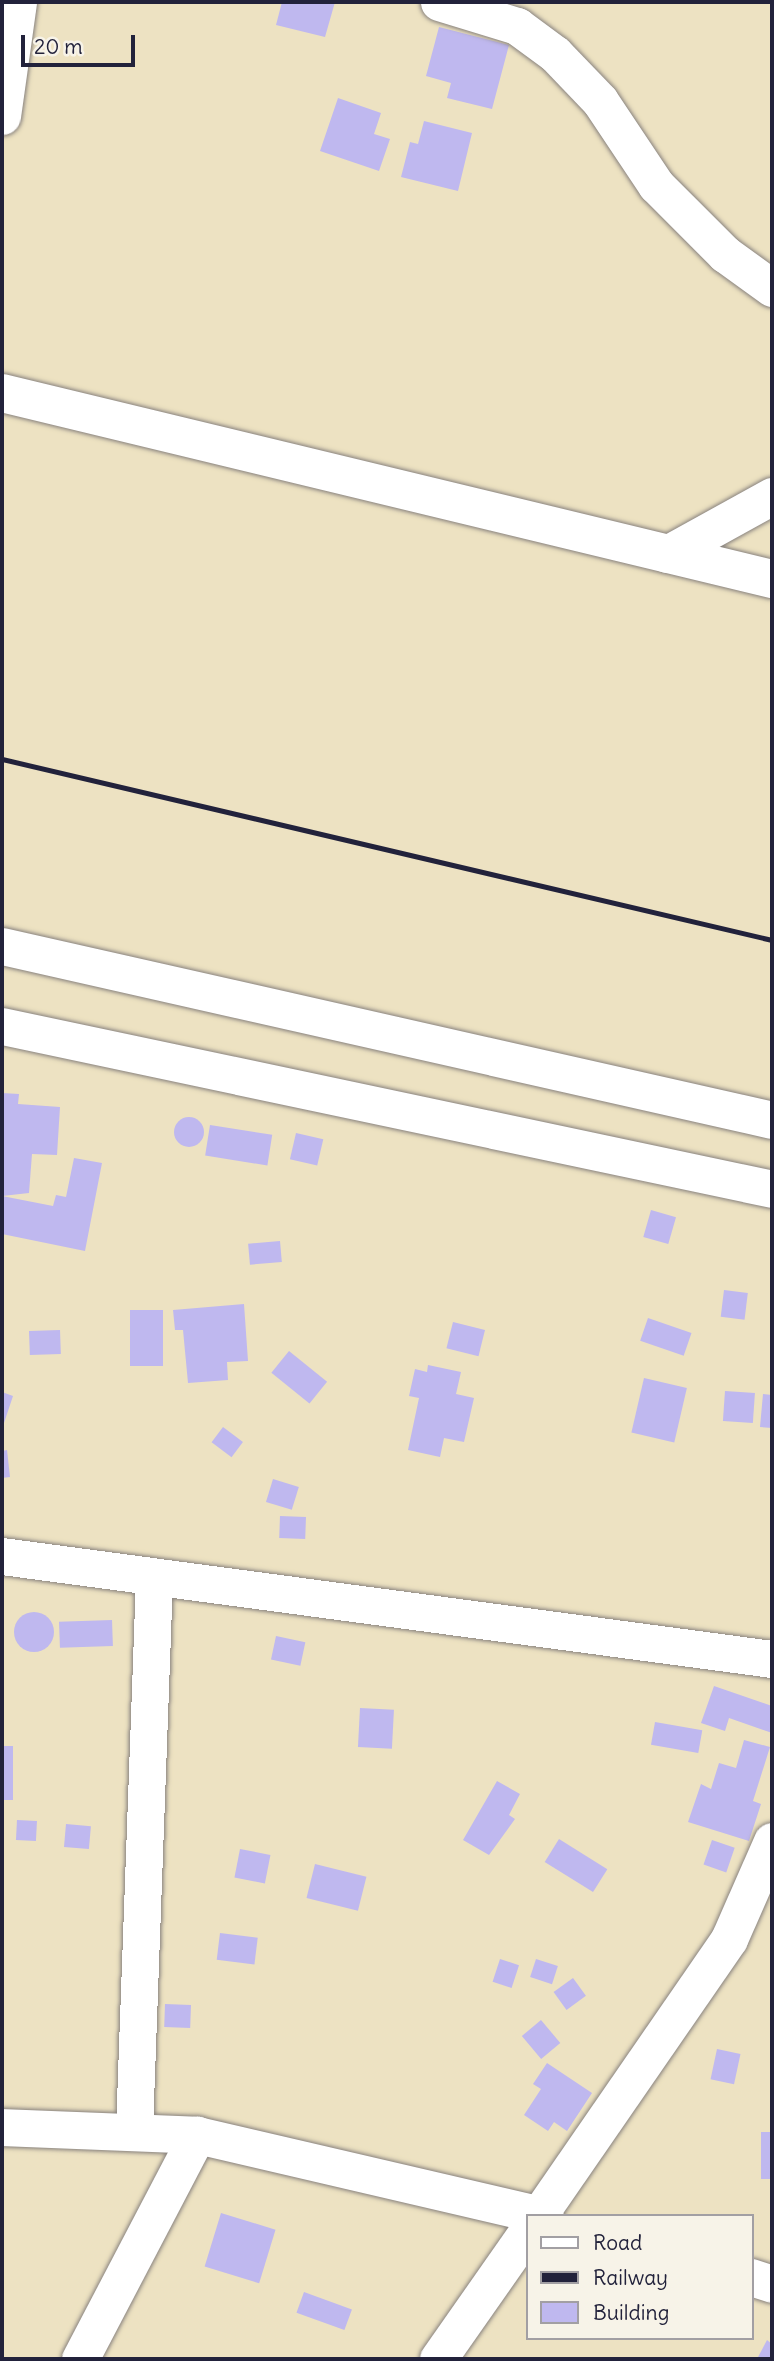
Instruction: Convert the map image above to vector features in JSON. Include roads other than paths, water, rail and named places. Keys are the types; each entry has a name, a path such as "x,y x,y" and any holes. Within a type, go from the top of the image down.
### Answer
{"street":[{"path":"2,116 18,2"},
{"path":"439,2 517,26 555,54 600,101 656,184 725,254 772,288"},
{"path":"2,393 772,579"},
{"path":"667,554 772,496"},
{"path":"2,946 772,1120"},
{"path":"2,1026 772,1189"},
{"path":"2,1556 154,1579 772,1659"},
{"path":"134,2129 154,1579"},
{"path":"541,2214 729,1939 772,1841"},
{"path":"2,2127 134,2129 197,2135 526,2216"},
{"path":"80,2359 197,2135"},
{"path":"438,2359 526,2236"},
{"path":"753,2278 772,2284"}],"railway":[{"path":"2,759 772,940"}]}
